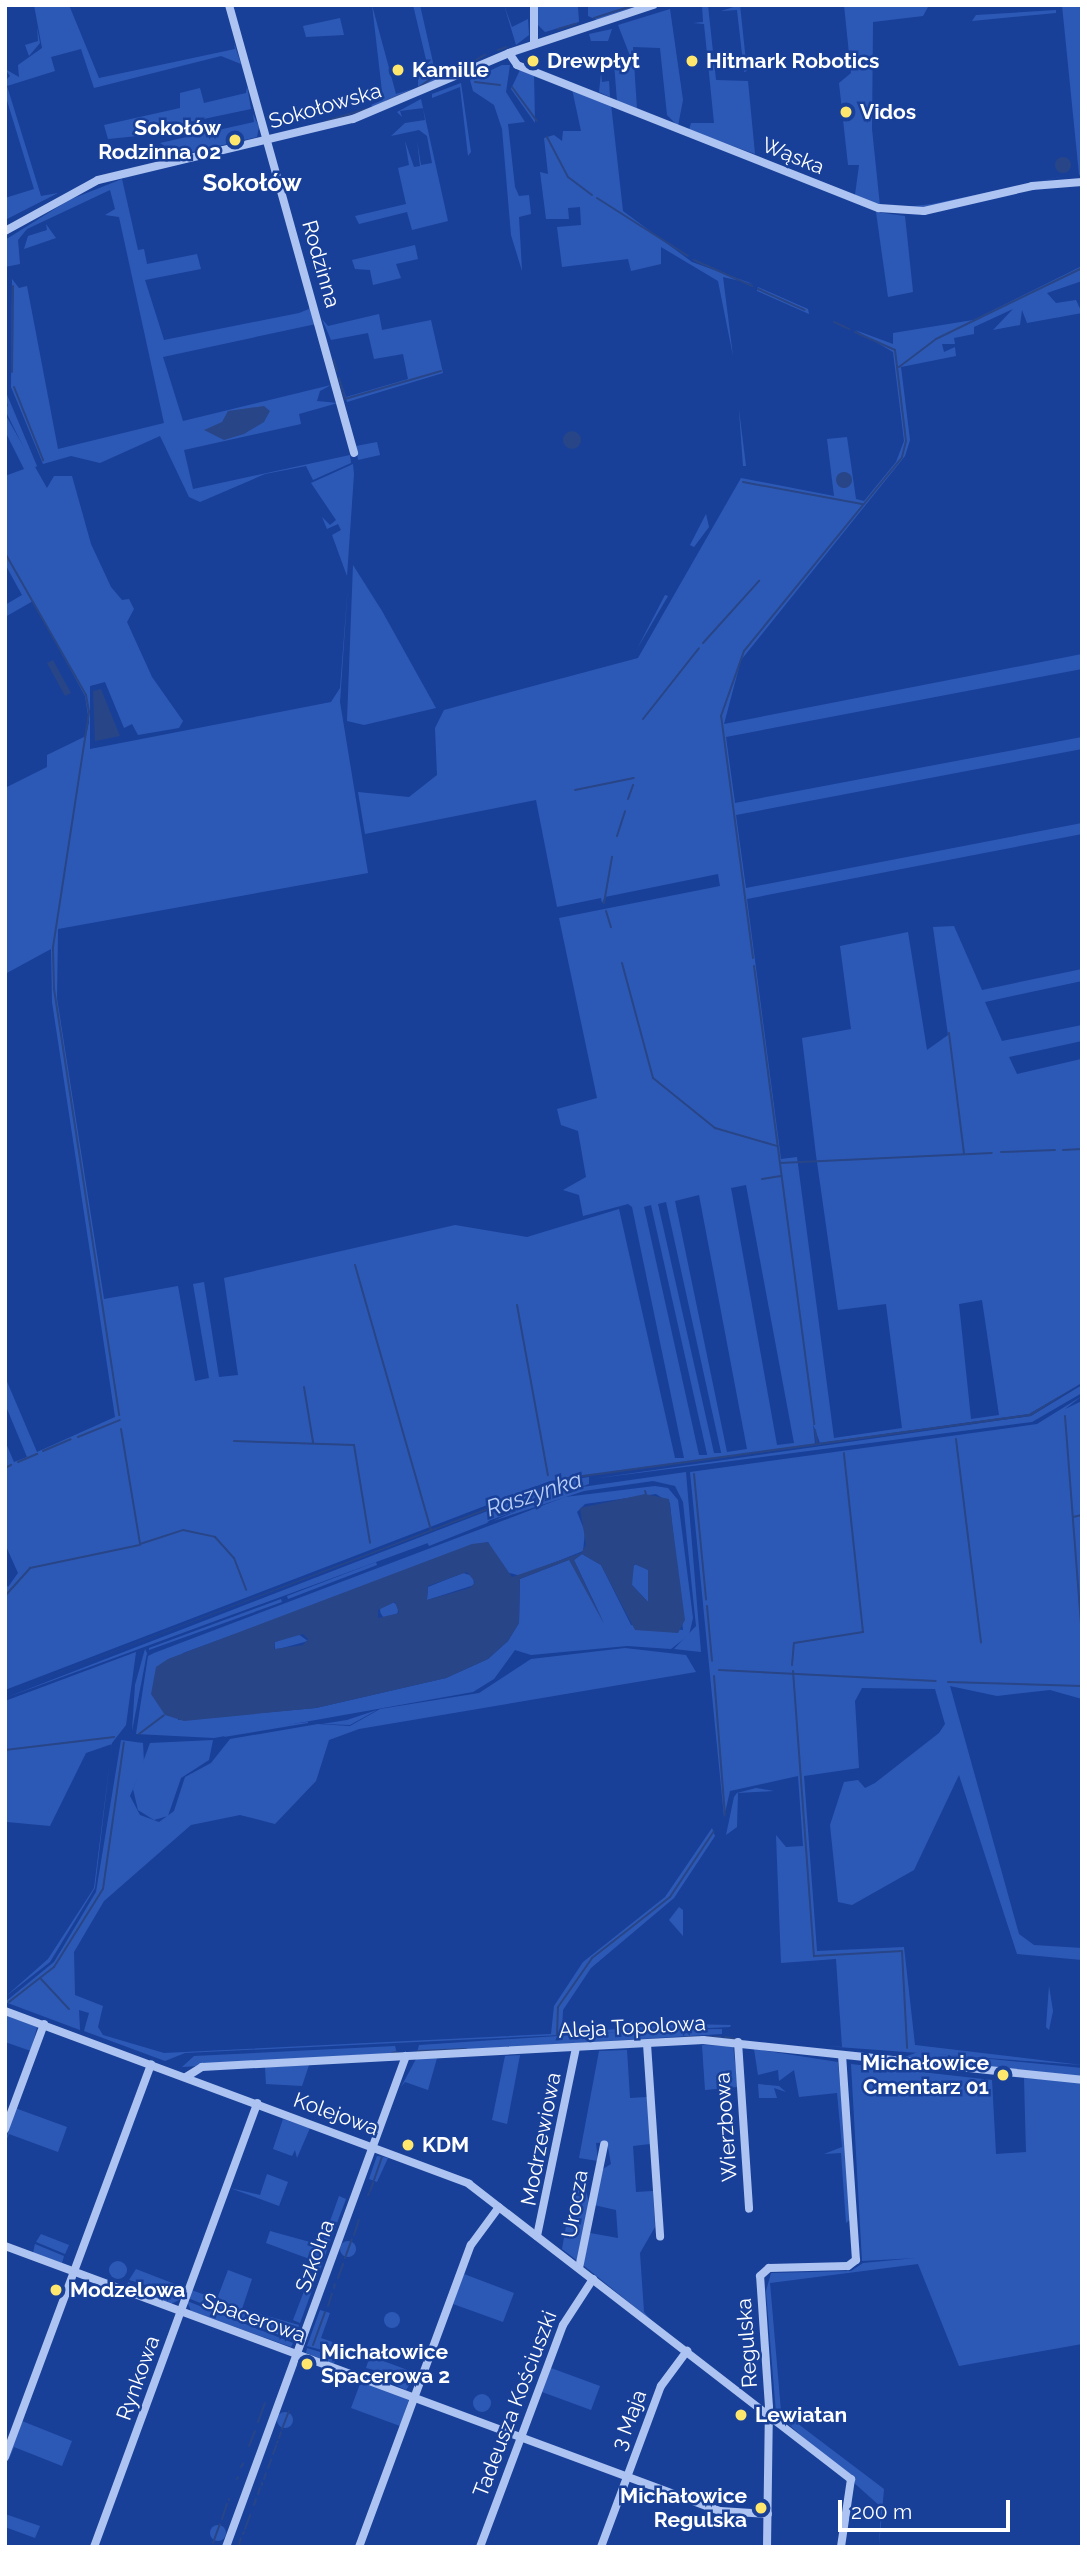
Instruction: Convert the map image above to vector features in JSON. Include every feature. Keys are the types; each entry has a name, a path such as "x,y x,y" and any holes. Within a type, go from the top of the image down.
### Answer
{"street":[{"name":"Rodzinna","path":"229,5 354,453"},
{"path":"534,5 534,43"},
{"name":"Sokołowska","path":"5,231 102,179 372,113 534,43 653,5"},
{"name":"Wąska","path":"509,53 517,65 879,208 924,211 1032,186 1082,182"},
{"path":"5,224 19,222"},
{"name":"Kolejowa","path":"5,2011 464,2181 852,2480 841,2547"},
{"path":"5,2129 44,2024"},
{"name":"Aleja Topolowa","path":"186,2077 198,2067 576,2047 738,2042 842,2057 1082,2080"},
{"name":"Wierzbowa","path":"738,2042 750,2209"},
{"path":"647,2044 660,2237"},
{"name":"Modrzewiowa","path":"537,2236 576,2047"},
{"name":"Szkolna","path":"226,2547 406,2056"},
{"name":"Regulska","path":"767,2547 769,2400 762,2273 848,2266 857,2258 842,2057"},
{"path":"5,2457 151,2064"},
{"name":"Rynkowa","path":"94,2547 257,2104"},
{"name":"Urocza","path":"579,2268 604,2145"},
{"path":"359,2547 471,2245 499,2207"},
{"name":"Spacerowa","path":"5,2246 723,2512 768,2514"},
{"name":"Tadeusza Kościuszki","path":"480,2547 568,2313 593,2279"},
{"name":"3 Maja","path":"601,2547 663,2383 687,2351"},
{"path":"758,2407 769,2400"}],"shaded area":[{"path":"34,5 69,5 99,78 235,49 234,43 241,64 221,56 94,88 81,49 51,57 55,71 7,86 41,196 58,193 5,220 5,198 34,189 5,94 5,81 10,76 5,69 19,77 18,65 42,48"},
{"path":"372,5 396,94 412,89 375,109 371,105 383,100"},
{"path":"413,5 420,5 435,71 465,66 418,88 418,77 429,72"},
{"path":"504,5 512,27 528,19 529,35 516,45"},
{"path":"537,5 578,7 579,22 545,32 537,24"},
{"path":"588,5 639,5 597,20 588,16"},
{"path":"702,5 708,5 716,80 748,81 755,154 689,130 691,123 714,123 704,24 693,23 703,22"},
{"path":"740,5 747,71 744,72 737,10 721,11"},
{"path":"844,5 944,5 928,7 923,16 873,22 872,129 880,206 855,195 859,165 848,165 839,83 851,73"},
{"path":"1062,5 1082,5 1082,180 1079,174"},
{"path":"670,9 683,100 678,126 667,115 660,48 633,47 637,109 617,101 614,63 627,63 618,75 632,61 618,25"},
{"path":"1056,10 1056,13 972,21 976,15"},
{"path":"340,18 344,35 306,37 303,26"},
{"path":"37,27 40,43 29,56 25,45 38,41"},
{"path":"612,29 608,41 591,41 589,34"},
{"path":"502,65 510,65 506,92 525,122 508,124 515,187 519,196 529,195 531,214 519,217 522,271 511,235 502,129 494,105 473,91 470,80"},
{"path":"520,70 534,75 535,123 511,89"},
{"path":"601,73 602,82 609,81 610,97 599,92"},
{"path":"461,83 471,152 468,156 460,87 432,98 432,94"},
{"path":"247,86 251,109 175,125 167,133 108,139 104,125 180,108 180,93 200,88 204,103 246,93"},
{"path":"572,89 611,104 623,211 692,262 753,284 723,277 733,356 718,281 661,247 661,264 631,271 628,259 562,267 557,227 581,225 580,207 568,208 569,219 546,219 540,172 548,174 544,138 554,135 562,141 563,131 581,131"},
{"path":"421,99 423,108 400,111 402,117 397,112"},
{"path":"423,108 448,221 412,230 407,212 359,224 355,216 406,204 398,168 409,165 405,141 414,167 420,166 417,140 421,165 432,163 427,136 419,130 391,136 405,123 425,120"},
{"path":"253,114 259,127 257,137 180,155 160,143 254,122"},
{"path":"1063,157 1069,159 1069,171 1063,173 1057,171 1055,165 1057,159"},
{"path":"1065,176 928,207 896,209 892,202 896,208 932,204"},
{"path":"122,179 138,250 144,249 147,264 197,254 201,269 145,280 164,340 299,313 309,309 309,300 316,324 163,357 183,421 331,385 320,391 317,401 338,403 299,414 301,424 184,450 193,489 350,455 351,463 313,480 306,466 265,474 200,502 189,497 160,436 100,463 71,456 43,464 11,387 12,279 19,288 27,286 58,449 164,423 119,217 105,215 115,209 110,190 27,229 18,240 20,264 5,267 5,240 69,200"},
{"path":"876,212 905,216 913,292 888,297"},
{"path":"46,224 56,238 24,249 28,236 47,230"},
{"path":"415,245 418,259 396,264 401,278 373,285 370,270 355,269 352,260"},
{"path":"1082,266 1082,281 1047,293 1056,303 1076,300 1082,313 1027,323 1022,310 1020,325 993,330 1013,309 974,327 974,334 954,338 955,344 942,344 944,352 955,347 956,356 901,367 910,440 905,456 741,660 724,724 1082,654 1082,669 726,737 735,803 1082,737 1082,749 736,815 746,888 1082,823 1082,834 747,899 781,1159 797,1157 834,1438 902,1428 886,1304 838,1310 816,1155 802,1038 851,1029 840,946 908,932 927,1050 948,1035 933,927 954,926 982,990 1082,969 1082,981 985,1002 1002,1041 1082,1025 1082,1041 1009,1057 1017,1074 1081,1059 1082,1383 1029,1414 820,1443 813,1424 815,1444 550,1481 5,1690 5,1582 8,1587 18,1573 5,1544 5,1441 14,1462 27,1457 5,1404 5,1377 37,1452 115,1417 52,1002 51,949 5,974 5,788 47,767 47,755 86,736 89,722 85,696 33,601 5,617 5,605 22,595 5,564 5,476 24,469 5,431 5,414 47,488 54,476 72,476 91,544 111,587 122,600 129,599 134,609 127,622 152,677 183,721 179,728 138,735 132,724 124,728 105,682 90,686 90,749 331,702 340,688 348,584 340,702 368,873 58,929 57,998 104,1299 178,1286 195,1381 209,1378 193,1284 204,1282 219,1377 238,1375 224,1278 455,1225 527,1237 619,1209 675,1458 684,1458 632,1207 628,1204 583,1216 579,1195 563,1190 586,1177 578,1131 561,1125 557,1109 597,1098 559,918 720,886 718,874 605,897 602,903 601,898 557,907 536,800 365,834 358,792 409,797 437,775 435,728 444,710 638,658 741,478 834,496 827,439 847,437 856,499 864,501 896,462 904,441 893,352 855,330 893,344 893,333 973,320","holes":["746,1185 794,1443 777,1445 731,1188","699,1195 747,1449 727,1452 675,1201","666,1202 721,1453 714,1453 658,1204","651,1205 707,1454 699,1455 644,1207","982,1300 999,1415 971,1419 959,1304"]},
{"path":"758,287 808,309 809,314 757,291"},
{"path":"379,314 382,330 431,320 443,373 347,402 340,378 346,397 408,379 403,354 374,359 368,333 331,340 322,319 328,326"},
{"path":"5,390 37,466 34,468 5,410"},
{"path":"264,406 270,411 264,422 244,434 224,440 204,430 222,422 228,411"},
{"path":"739,410 746,466 743,466"},
{"path":"572,431 578,434 581,440 578,446 572,449 566,446 563,440 566,434"},
{"path":"377,442 380,455 358,460 356,446"},
{"path":"353,464 347,576 332,535 341,530 338,524 327,529 322,517 330,525 336,520 311,483"},
{"path":"841,472 847,472 852,480 850,486 841,488 836,483 836,477"},
{"path":"706,514 709,527 694,547 690,545"},
{"path":"353,565 436,708 364,725 347,721"},
{"path":"665,595 668,596 637,649"},
{"path":"53,660 71,693 65,696 47,663"},
{"path":"101,689 120,736 95,741 93,691"},
{"path":"1082,1383 1031,1416 569,1479 5,1693 568,1477 1029,1414"},
{"path":"1082,1385 1082,1393 1032,1422 591,1479 1031,1416"},
{"path":"1082,1396 1065,1409 1082,1401 1082,1699 1050,1690 997,1696 950,1686 1019,1934 1034,1945 1082,1948 1082,1960 1017,1954 959,1775 914,1870 852,1905 838,1902 830,1825 844,1782 858,1780 865,1788 875,1783 939,1733 945,1724 935,1689 862,1688 855,1701 859,1768 804,1776 817,1951 904,1947 915,2045 1082,2065 824,2046 842,2047 836,1959 781,1963 776,1835 786,1847 803,1846 798,1776 730,1791 724,1817 690,1472 1037,1424"},
{"path":"686,1472 701,1652 674,1649 696,1626 683,1502 675,1486 653,1481 584,1491 493,1521 568,1489"},
{"path":"589,1477 589,1484 5,1698 565,1481"},
{"path":"655,1486 668,1488 678,1500 693,1618 689,1635 671,1649 627,1646 531,1655 515,1650 494,1679 473,1692 214,1738 136,1734 148,1656 565,1497","holes":["656,1494 670,1503 683,1630 631,1625 601,1565 582,1554 574,1560 604,1623 571,1559 520,1579 519,1623 508,1641 488,1659 446,1678 316,1708 178,1720 183,1653 488,1542 503,1571 521,1576 583,1551 585,1532 577,1512 585,1504"]},
{"path":"645,1494 669,1499 685,1620 678,1633 635,1630 601,1565 582,1554 574,1560 604,1624 569,1560 520,1579 519,1623 508,1641 488,1659 446,1678 316,1708 184,1721 165,1715 151,1694 156,1667 168,1659 472,1544 488,1542 512,1577 581,1553 586,1545 580,1508","holes":["634,1564 648,1570 648,1602 632,1585","467,1572 475,1582 470,1588 427,1600 428,1586","395,1602 399,1613 378,1618 378,1610","303,1634 308,1639 303,1645 274,1649 275,1642"]},
{"path":"492,1517 487,1523 429,1546 427,1542"},
{"path":"376,1562 377,1565 288,1599 287,1596"},
{"path":"637,1563 648,1570 648,1602 632,1585 630,1569"},
{"path":"463,1573 473,1576 474,1585 427,1600 428,1587"},
{"path":"281,1599 282,1602 149,1650 149,1648"},
{"path":"385,1601 393,1601 398,1610 396,1617 385,1619 380,1614 380,1606"},
{"path":"298,1634 308,1641 275,1650 275,1642"},
{"path":"625,1648 686,1655 696,1672 359,1729 329,1740 316,1781 275,1824 240,1815 191,1825 104,1901 74,1952 75,1995 103,2006 98,2027 103,2035 164,2053 551,2034 554,2006 583,1962 665,1897 712,1828 715,1836 674,1898 591,1968 563,2010 562,2029 564,2033 685,2024 731,2025 730,2027 185,2053 165,2061 84,2031 89,2013 79,2010 80,2030 5,2002 54,1962 96,1892 121,1740 143,1743 144,1763 130,1796 140,1815 159,1822 174,1811 185,1777 211,1763 230,1739 318,1724 350,1726 380,1709 479,1693 531,1659"},
{"path":"145,1649 147,1653 132,1731 135,1685"},
{"path":"136,1652 126,1725 112,1744 86,1753 50,1826 7,1822 5,1701"},
{"path":"377,1710 350,1725 322,1724 347,1720"},
{"path":"308,1723 224,1737 228,1732"},
{"path":"213,1740 209,1760 181,1778 168,1816 154,1820 138,1810 133,1789 150,1743"},
{"path":"110,1759 95,1888 50,1962 5,1997 48,1959 94,1888"},
{"path":"756,1788 774,1791 738,1793 737,1827 726,1835 734,1797 737,1793"},
{"path":"679,1907 683,1910 683,1936 669,1920"},
{"path":"1049,1986 1053,2011 1049,2030 1046,2027"},
{"path":"5,2015 37,2027 31,2051 5,2042"},
{"path":"722,2029 722,2034 417,2053 419,2045 651,2030"},
{"path":"702,2045 733,2046 738,2087 705,2090"},
{"path":"395,2046 397,2054 182,2067 194,2056"},
{"path":"754,2049 838,2062 852,2218 846,2223 841,2153 824,2154 842,2147 837,2093 799,2097 794,2070 779,2081 778,2070 758,2075"},
{"path":"627,2050 630,2098 647,2097 650,2110 650,2144 633,2146 636,2192 653,2191 655,2227 640,2253 644,2312 652,2321 583,2265 590,2233 618,2238 616,2210 594,2205 603,2169 611,2164 607,2142 596,2143 598,2161 579,2158 599,2051"},
{"path":"918,2052 948,2055 947,2065 905,2057"},
{"path":"520,2055 507,2124 492,2120 505,2056"},
{"path":"950,2055 1082,2068 1082,2078 955,2063"},
{"path":"437,2058 428,2090 405,2082 401,2087 416,2059"},
{"path":"851,2064 992,2080 996,2154 1026,2152 1024,2078 1082,2082 1082,2344 959,2366 918,2264 770,2283 781,2411 884,2489 879,2547 881,2507 776,2413 766,2291 771,2273 851,2271 863,2263 916,2258 862,2261"},
{"path":"309,2065 302,2086 266,2084 265,2067"},
{"path":"758,2084 779,2086 786,2092 774,2088 777,2098 759,2098"},
{"path":"15,2108 67,2127 58,2152 9,2134 5,2143"},
{"path":"283,2119 310,2128 297,2158 295,2150 292,2156 273,2149"},
{"path":"377,2156 388,2158 377,2182 369,2179"},
{"path":"267,2174 288,2182 279,2206 230,2188 260,2195"},
{"path":"574,2182 585,2184 590,2210 579,2262 562,2249"},
{"path":"339,2196 346,2199 329,2244 323,2241"},
{"path":"270,2231 328,2247 324,2259 316,2258 323,2262 320,2270 315,2261 266,2243"},
{"path":"41,2234 69,2245 65,2254 36,2242"},
{"path":"345,2241 351,2241 356,2249 354,2255 345,2257 340,2252 340,2246"},
{"path":"35,2244 64,2256 62,2263 33,2253"},
{"path":"114,2261 122,2261 127,2270 125,2277 114,2279 109,2274 109,2266"},
{"path":"136,2269 185,2288 182,2296 129,2280"},
{"path":"228,2270 252,2279 242,2309 299,2325 294,2341 188,2298 191,2290 217,2299"},
{"path":"311,2273 318,2274 300,2323 293,2320"},
{"path":"464,2274 514,2293 503,2322 453,2304"},
{"path":"128,2282 144,2291 181,2299 171,2304 127,2287"},
{"path":"187,2301 293,2343 291,2347 191,2311"},
{"path":"320,2310 330,2313 321,2338 341,2345 337,2354 307,2346"},
{"path":"392,2312 398,2314 398,2326 392,2328 386,2326 384,2320 386,2314"},
{"path":"307,2348 336,2357 334,2364 306,2353"},
{"path":"370,2356 421,2375 418,2381 366,2368"},
{"path":"551,2368 600,2386 591,2410 542,2392"},
{"path":"365,2370 400,2384 411,2382 406,2390"},
{"path":"345,2376 409,2399 400,2426 351,2408 360,2384"},
{"path":"482,2394 488,2397 491,2403 488,2409 482,2412 476,2409 473,2403 476,2397"},
{"path":"285,2412 291,2414 291,2426 285,2428 279,2426 277,2420 279,2414"},
{"path":"22,2421 72,2441 62,2466 14,2447 7,2464"},
{"path":"5,2514 40,2526 35,2538 5,2527"},
{"path":"218,2525 226,2533 218,2541 210,2533"}],"waterway":[{"path":"594,18 635,5"},
{"path":"558,29 576,24"},
{"path":"498,50 507,47"},
{"path":"474,61 485,55"},
{"path":"433,74 464,65"},
{"path":"419,87 435,76"},
{"path":"475,82 500,85"},
{"path":"512,87 537,121"},
{"path":"387,101 410,91"},
{"path":"326,121 366,109"},
{"path":"547,137 568,177 592,195"},
{"path":"597,198 688,256"},
{"path":"694,260 752,286"},
{"path":"899,367 936,339 1082,268"},
{"path":"12,372 13,286"},
{"path":"758,289 805,310"},
{"path":"834,322 849,329"},
{"path":"753,958 721,716 744,651 902,457 906,441 895,350 855,332"},
{"path":"334,360 337,371"},
{"path":"339,378 345,399 441,371"},
{"path":"14,387 43,460"},
{"path":"5,398 7,406"},
{"path":"743,482 862,504"},
{"path":"5,553 86,695 89,712 53,948 54,989 119,1415"},
{"path":"703,643 759,581"},
{"path":"643,719 699,648"},
{"path":"575,790 634,778"},
{"path":"628,799 633,785"},
{"path":"617,836 625,811"},
{"path":"604,903 612,857"},
{"path":"606,911 611,927"},
{"path":"622,963 653,1078 715,1128 777,1146"},
{"path":"754,966 814,1424"},
{"path":"949,1033 964,1153"},
{"path":"1063,1150 1082,1149"},
{"path":"1001,1152 1055,1150"},
{"path":"780,1163 992,1153"},
{"path":"762,1179 781,1176"},
{"path":"355,1265 431,1530"},
{"name":"Raszynka","path":"517,1305 548,1475"},
{"path":"304,1387 313,1442"},
{"path":"1065,1416 1082,1639"},
{"path":"78,1437 120,1420"},
{"path":"121,1429 140,1544 183,1530 215,1537 234,1558 246,1590"},
{"path":"815,1430 817,1443"},
{"path":"43,1451 71,1439"},
{"path":"956,1439 981,1642"},
{"path":"234,1441 354,1445 370,1543"},
{"path":"792,1665 794,1643 863,1632 844,1453"},
{"path":"18,1462 37,1454"},
{"path":"5,1468 11,1465"},
{"path":"694,1474 706,1599"},
{"path":"1073,1517 1082,1515"},
{"path":"5,1596 30,1568 140,1545"},
{"path":"707,1606 712,1661"},
{"path":"719,1670 936,1681"},
{"path":"793,1671 814,1956 902,1951 907,2048"},
{"path":"714,1676 725,1815"},
{"path":"948,1682 1082,1686"},
{"path":"139,1734 164,1715"},
{"path":"5,1750 114,1737"},
{"path":"9,2002 54,1967 103,1889 124,1742"},
{"path":"557,2035 558,2007 592,1958 670,1897 714,1831"},
{"path":"41,1979 69,2009"},
{"path":"685,2037 721,2037"},
{"path":"725,2037 736,2039"},
{"path":"418,2051 466,2049"},
{"path":"392,2053 397,2052"},
{"path":"374,2180 382,2157"},
{"path":"370,2191 373,2183"},
{"path":"354,2235 359,2220"},
{"path":"345,2258 352,2239"},
{"path":"338,2278 343,2264"},
{"path":"334,2288 335,2284"},
{"path":"328,2306 332,2294"},
{"path":"313,2345 325,2312"},
{"path":"258,2422 265,2403"},
{"path":"282,2429 289,2411"},
{"path":"249,2446 255,2431"},
{"path":"279,2438 281,2432"},
{"path":"273,2454 276,2446"},
{"path":"268,2468 271,2460"},
{"path":"264,2479 266,2473"},
{"path":"258,2494 260,2488"},
{"path":"254,2505 256,2499"},
{"path":"222,2519 227,2504"},
{"path":"245,2529 250,2515"},
{"path":"213,2543 220,2524"},
{"path":"238,2547 241,2538"}],"place":[{"name":"Drewpłyt","path":"533,61"},
{"name":"Hitmark Robotics","path":"692,61"},
{"name":"Kamille","path":"398,70"},
{"name":"Vidos","path":"846,112"},
{"name":"Sokołów Rodzinna 02","path":"235,140"},
{"name":"Michałowice Cmentarz 01","path":"1003,2075"},
{"name":"KDM","path":"408,2145"},
{"name":"Modzelowa","path":"56,2290"},
{"name":"Michałowice Spacerowa 2","path":"307,2364"},
{"name":"Lewiatan","path":"741,2415"},
{"name":"Michałowice Regulska","path":"761,2508"}],"district":[{"name":"Sokołów","path":"252,183"}]}
